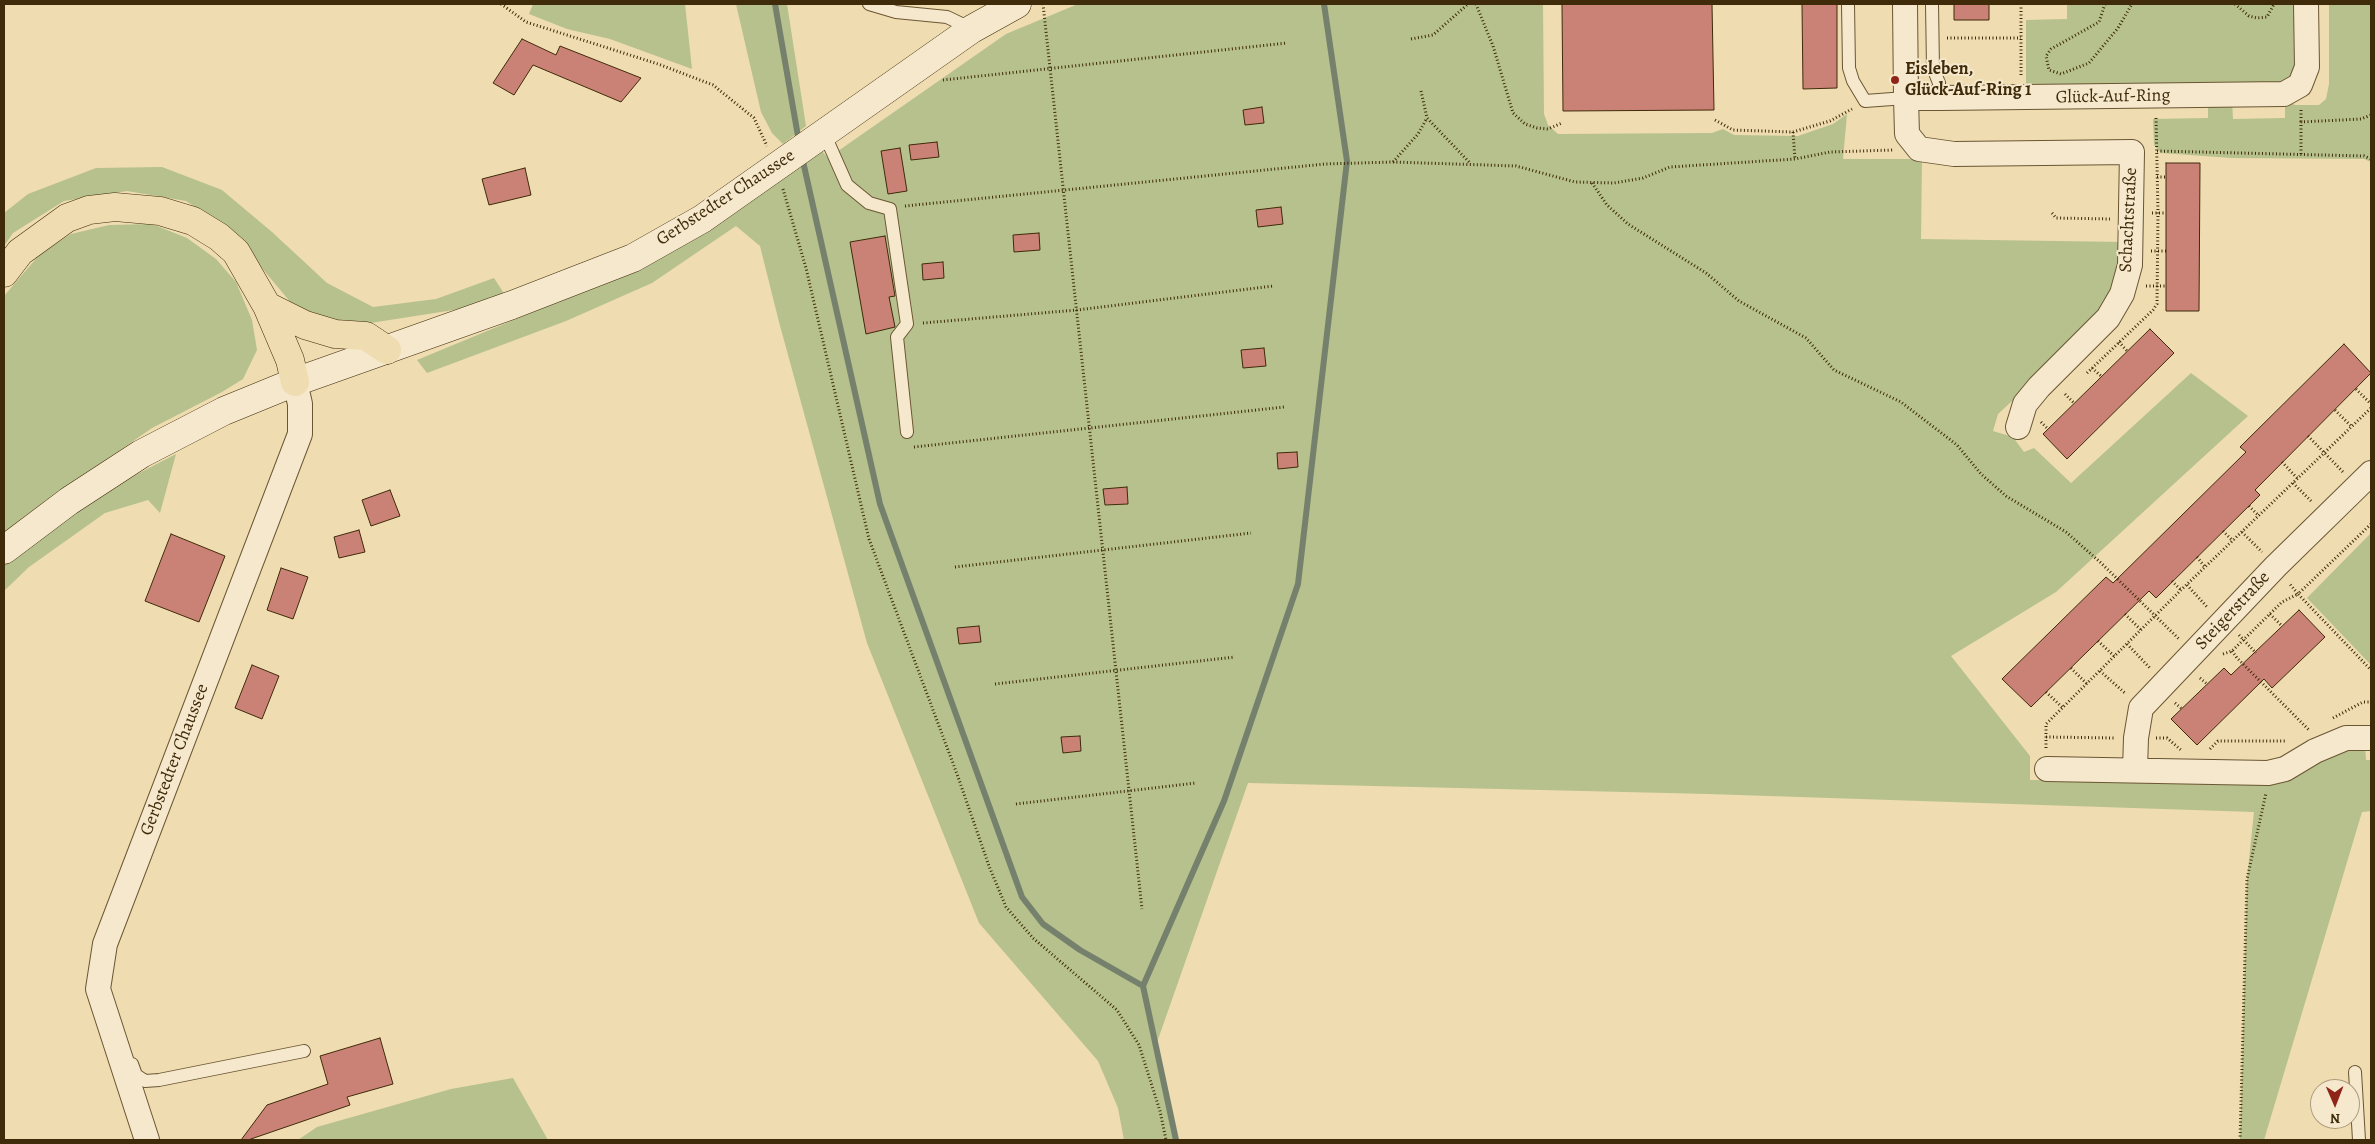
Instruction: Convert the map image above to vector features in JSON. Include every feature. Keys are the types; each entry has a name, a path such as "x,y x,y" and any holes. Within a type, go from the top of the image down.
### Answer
{"main road":[{"name":"Gerbstedter Chaussee","path":"4,550 69,501 141,454 224,411 295,382 512,305 633,258 702,219 972,29 1017,4"},
{"path":"4,273 20,252 67,218 89,210 114,207 160,211 193,221 219,237 236,252 267,306 290,360 295,382"},
{"path":"267,306 305,326 335,334 366,336 387,350"}],"street":[{"path":"1905,4 1907,134 1918,149"},
{"name":"Glück-Auf-Ring","path":"1906,98 2284,94 2300,85 2307,67 2306,4"},
{"name":"Schachtstraße","path":"1918,149 1954,154 2132,152 2130,265 2122,294 2108,318 2039,387 2025,404 2018,427"},
{"name":"Gerbstedter Chaussee","path":"146,1140 98,989 105,944 300,434 300,404 295,382"},
{"name":"Steigerstraße","path":"2142,708 2276,566 2364,480"},
{"path":"2135,770 2136,738 2142,708"},
{"path":"2047,769 2268,773 2285,769 2316,751 2346,738 2371,738"}],"lane":[{"path":"869,4 896,12 947,17 972,29"},
{"path":"1848,4 1849,68 1853,81 1865,101 1906,98"},
{"path":"1932,4 1933,68 1940,83 1940,98"},
{"path":"799,150 848,185 869,203 890,209 907,324 897,337 907,432"},
{"path":"98,989 119,1028 136,1075 145,1081 159,1080 304,1051"},
{"path":"2355,1072 2359,1140"}],"path":[{"path":"501,4 526,22 658,64 713,85 754,118 799,150 806,268 869,539 957,774 989,866 1006,907 1032,938 1117,1010 1139,1045 1160,1111 1166,1140"},
{"path":"1043,4 1142,909"},
{"path":"1411,39 1433,35 1468,4"},
{"path":"1476,4 1493,46 1513,113 1525,124 1537,128 1548,129 1562,123"},
{"path":"2021,4 2021,98"},
{"path":"2105,4 2099,22 2051,49 2046,56 2049,70 2061,74 2089,63 2118,28 2132,4"},
{"path":"2235,4 2249,16 2257,18 2267,17 2274,4"},
{"path":"1932,38 2021,38"},
{"path":"938,84 945,79 1287,43"},
{"path":"1421,91 1427,118 1470,163"},
{"path":"1715,120 1733,130 1793,132 1830,121 1865,101"},
{"path":"2301,154 2301,122 2361,119 2371,116"},
{"path":"1393,162 1418,134 1427,118"},
{"path":"1793,132 1795,159"},
{"path":"890,209 918,204 1331,164 1393,162 1470,163 1516,166 1575,182 1614,183 1643,178 1670,167 1795,159 1830,152 1918,149"},
{"path":"2132,152 2184,151 2234,154 2364,156 2371,158"},
{"path":"1591,182 1607,204 1628,224 1706,273 1739,301 1806,338 1834,370 1901,402 1957,446 1982,474 2006,496 2066,532 2100,562 2193,653"},
{"path":"2052,213 2056,218 2131,219"},
{"path":"907,324 1076,310 1273,286"},
{"path":"2119,342 2127,351"},
{"path":"2092,368 2101,376"},
{"path":"2356,388 2371,404"},
{"path":"2065,394 2074,403"},
{"path":"907,432 909,447 1284,407"},
{"path":"2047,769 2046,724 2181,590 2371,408"},
{"path":"2335,410 2352,427"},
{"path":"2308,436 2325,453 2364,480"},
{"path":"2282,462 2298,479"},
{"path":"2249,506 2259,516"},
{"path":"2371,524 2298,594 2371,670"},
{"path":"2223,531 2233,541"},
{"path":"955,567 1251,533"},
{"path":"2196,557 2205,567"},
{"path":"2172,581 2181,590"},
{"path":"2187,585 2222,624"},
{"path":"2125,614 2141,630"},
{"path":"2270,614 2282,626"},
{"path":"2098,641 2114,656"},
{"path":"2127,644 2165,683"},
{"path":"2232,651 2309,730"},
{"path":"995,684 1235,657"},
{"path":"2070,668 2087,684"},
{"path":"2100,671 2142,708"},
{"path":"2046,692 2063,708"},
{"path":"2324,722 2363,702 2371,702"},
{"path":"2302,734 2317,726"},
{"path":"2046,736 2167,738 2184,752"},
{"path":"2206,753 2218,741 2288,741 2295,737"},
{"path":"2240,1140 2247,879 2265,805 2268,773"},
{"path":"1016,804 1196,783"}],"green space":[{"path":"533,4 685,4 692,69 610,39 567,29 529,14"},
{"path":"736,4 787,4 806,126 783,144 772,133 761,112"},
{"path":"1078,4 1543,4 1544,114 1548,125 1558,134 1712,133 1723,129 1734,135 1798,136 1833,124 1847,114 1843,159 1922,159 1921,239 2124,242 2120,278 2089,330 1998,414 1993,431 2013,437 2024,452 2034,448 2071,483 2191,373 2248,416 2056,592 1951,656 2030,756 2030,780 2279,781 2299,775 2331,753 2365,746 2366,760 2371,760 2371,811 2362,812 2264,1140 2240,1140 2247,879 2254,812 1709,794 1248,783 1155,1048 1176,1140 1124,1140 1118,1108 1098,1061 979,923 867,643 760,246 736,226 652,283 566,321 427,373 417,360 649,264 821,150 828,158 1006,34"},
{"path":"2067,4 2300,4 2298,70 2289,82 2026,91 2026,20 2067,19"},
{"path":"2329,4 2371,4 2371,162 2364,159 2232,158 2161,153 2154,145 2153,119 2208,118 2208,102 2232,101 2233,119 2285,118 2285,100 2295,105 2319,105 2326,99 2329,84"},
{"path":"162,167 222,190 272,232 327,283 373,307 436,299 494,278 505,295 460,309 364,324 332,325 297,310 230,230 186,201 127,191 64,201 13,233 4,246 4,213 28,194 96,168"},
{"path":"152,224 187,238 216,259 236,282 252,320 257,350 243,379 152,428 25,516 4,533 4,296 40,254 71,234 109,225"},
{"path":"176,454 160,513 148,500 105,513 29,567 4,591 4,564 91,498"},
{"path":"2371,533 2371,665 2307,598"},
{"path":"513,1078 548,1140 298,1140 317,1127 451,1089"}],"building":[{"path":"1562,4 1712,4 1714,110 1563,111"},
{"path":"1802,4 1837,4 1837,88 1803,89"},
{"path":"1954,4 1989,4 1989,20 1954,20"},
{"path":"522,39 556,55 560,46 641,78 621,102 533,65 514,95 493,83"},
{"path":"1262,107 1264,123 1245,125 1243,110"},
{"path":"937,142 939,157 911,160 909,145"},
{"path":"900,148 907,191 888,194 881,151"},
{"path":"2166,163 2200,163 2199,311 2166,311"},
{"path":"525,168 531,195 489,205 482,179"},
{"path":"1281,207 1283,224 1258,227 1256,210"},
{"path":"1039,233 1040,250 1014,252 1013,235"},
{"path":"885,236 895,296 889,297 895,327 866,334 850,242"},
{"path":"943,262 944,278 923,280 922,264"},
{"path":"2150,329 2174,353 2067,459 2043,434"},
{"path":"2344,344 2371,373 2255,490 2260,495 2156,598 2149,591 2031,707 2002,679 2106,577 2113,583 2246,452 2240,447"},
{"path":"1264,348 1266,366 1243,368 1241,350"},
{"path":"1297,452 1298,467 1278,469 1277,453"},
{"path":"1127,487 1128,504 1105,505 1103,489"},
{"path":"390,490 400,516 371,526 362,500"},
{"path":"359,530 365,552 339,558 334,537"},
{"path":"171,534 225,556 199,622 145,601"},
{"path":"281,568 308,577 293,619 267,610"},
{"path":"2299,610 2325,637 2272,688 2264,679 2197,745 2171,719 2224,668 2231,675"},
{"path":"979,626 981,642 959,644 957,628"},
{"path":"252,665 279,676 262,719 235,708"},
{"path":"1080,736 1081,751 1063,753 1061,737"},
{"path":"380,1038 393,1084 347,1097 350,1105 248,1140 241,1140 267,1105 328,1084 320,1056"}],"waterway":[{"path":"775,4 799,142"},
{"path":"1143,986 1224,801 1298,584 1347,161 1324,4"},
{"path":"802,157 880,504 1022,897 1043,924 1080,950 1143,986 1176,1140"}],"place":[{"name":"Eisleben, Glück-Auf-Ring 1","path":"1895,80"}]}
